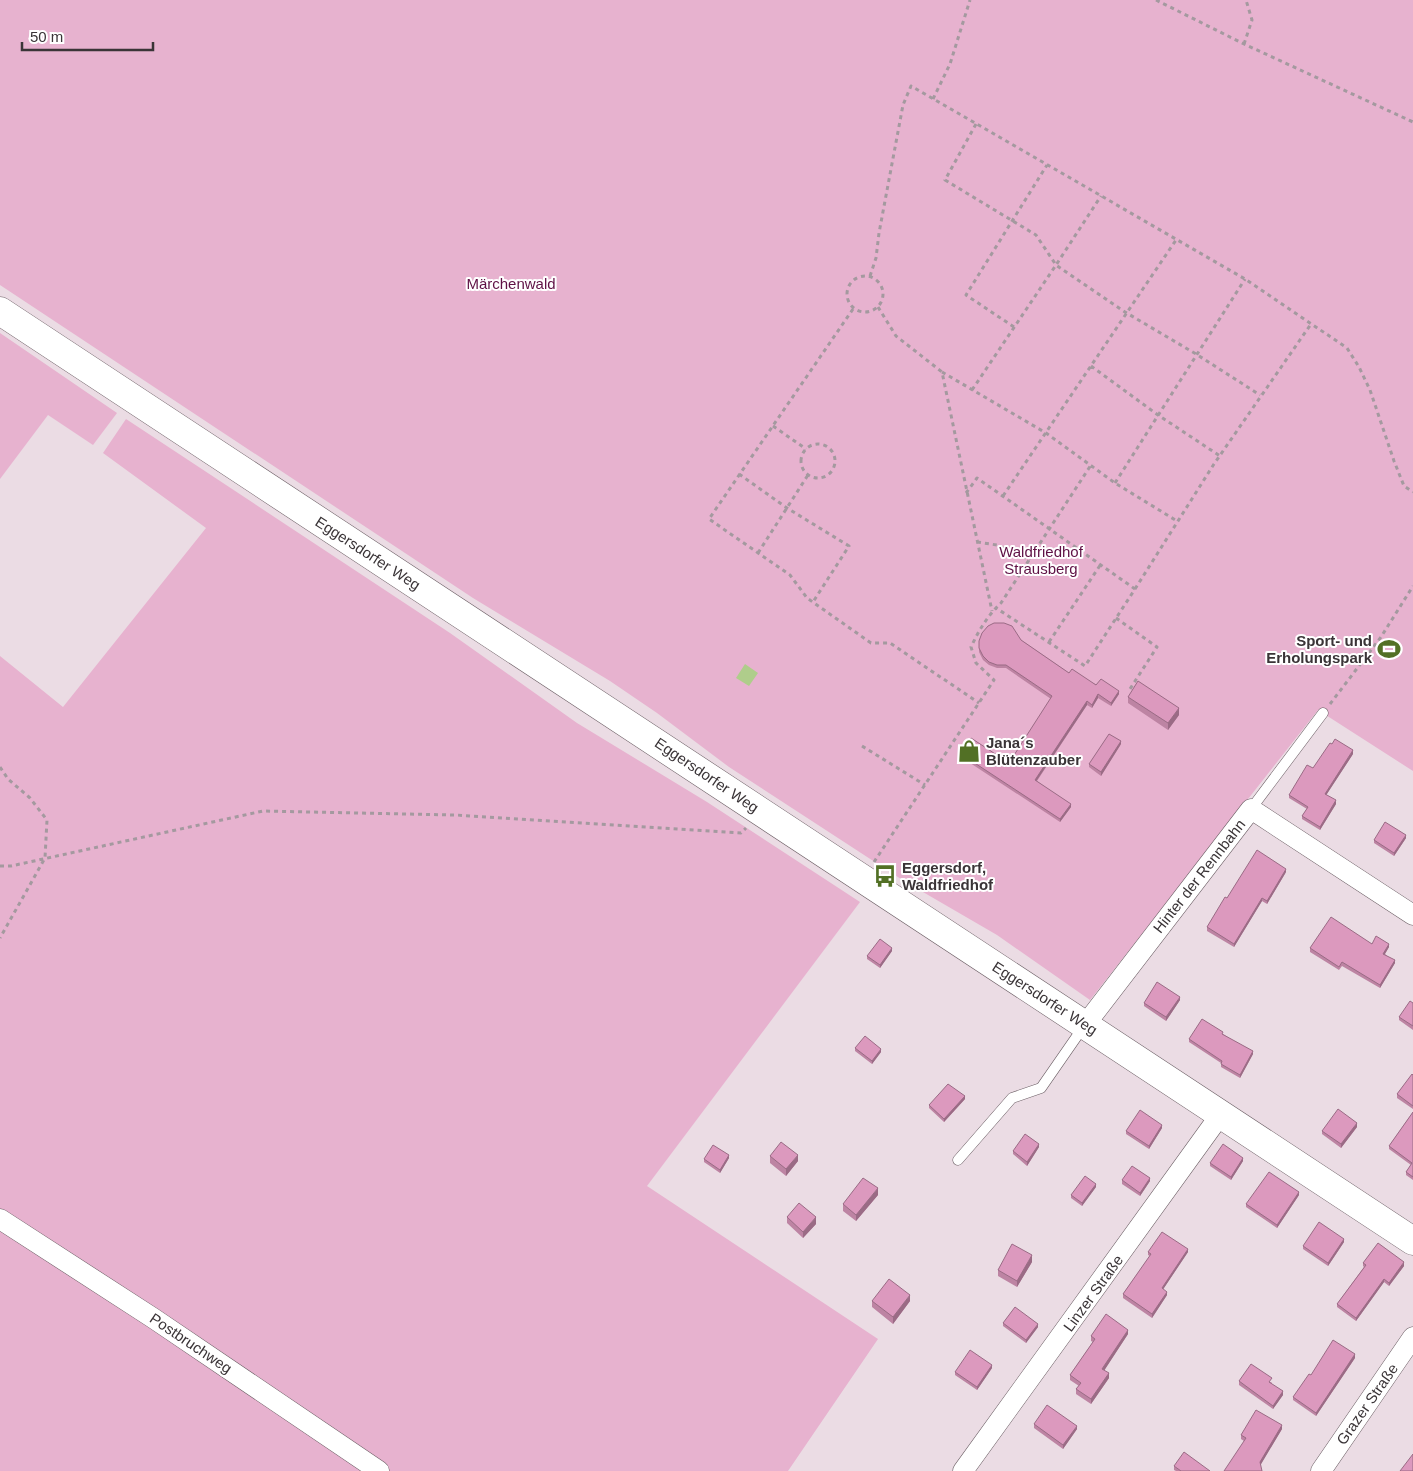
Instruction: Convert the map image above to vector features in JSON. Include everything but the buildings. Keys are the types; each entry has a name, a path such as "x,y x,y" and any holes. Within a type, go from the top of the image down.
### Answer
{"main road":[{"name":"Eggersdorfer Weg","path":"0,311 1413,1241"}],"street":[{"name":"Hinter der Rennbahn","path":"1085,1025 1251,809 1413,915"},
{"name":"Linzer Straße","path":"963,1471 1221,1114"},
{"name":"Postbruchweg","path":"0,1219 153,1318 379,1471"},
{"name":"Grazer Straße","path":"1321,1471 1413,1337"}],"lane":[{"path":"1251,809 1323,713"},
{"path":"958,1160 1012,1098 1041,1088 1085,1025"}],"path":[{"path":"933,99 950,64 970,0"},
{"path":"1156,0 1244,44 1413,122"},
{"path":"1244,44 1252,20 1246,0"},
{"path":"870,276 876,258 903,105 911,86 1245,279 1347,348 1370,390 1404,486 1413,492"},
{"path":"976,124 945,180 1036,235 1056,266 1260,396"},
{"path":"1014,327 966,295 1047,165"},
{"path":"972,390 1101,196"},
{"path":"1003,496 1176,240"},
{"path":"858,276 870,276 880,283 883,289 882,302 878,307 867,312 853,309 846,296 849,284 858,276"},
{"path":"1115,483 1245,279"},
{"path":"878,307 896,336 942,372 1046,434 1115,483 1177,521"},
{"path":"853,309 709,519 790,575 807,598 871,643 890,643 979,703"},
{"path":"996,608 1085,666 1177,521 1260,396 1311,324"},
{"path":"1091,366 1158,415 1220,456"},
{"path":"942,372 992,612"},
{"path":"772,426 806,449"},
{"path":"817,444 828,447 832,451 836,462 834,468 826,476 816,478 808,475 801,464 803,453 806,449 817,444"},
{"path":"872,864 994,680 976,663 971,647 979,630 992,612 1002,603 1091,465"},
{"path":"739,474 787,508 849,546 813,602"},
{"path":"758,553 808,475"},
{"path":"966,493 977,478 1135,588"},
{"path":"977,542 997,545 1030,560"},
{"path":"1049,642 1101,564"},
{"path":"1323,713 1381,637 1413,586"},
{"path":"1116,618 1157,647 1130,689"},
{"path":"862,746 925,785"},
{"path":"0,768 8,779 30,798 47,820 45,858 0,938"},
{"path":"0,866 11,866 263,811 456,815 741,833 762,812"}],"green space":[{"path":"0,0 1413,0 1413,771 1318,710 1090,1000 997,935 904,881 729,767 657,713 610,681 473,598 0,285"},
{"path":"0,333 117,413 93,445 48,415 0,479"},
{"path":"126,419 450,633 577,723 707,802 860,902 647,1186 878,1339 788,1471 0,1471 0,656 63,707 206,528 103,453"}],"shaded area":[{"path":"745,664 758,673 749,686 736,678"}],"place":[{"name":"Sport- und Erholungspark","path":"1389,649"},
{"name":"Jana´s Blütenzauber","path":"969,751"},
{"name":"Eggersdorf, Waldfriedhof","path":"885,876"}],"park label":[{"name":"Märchenwald","path":"511,283"},
{"name":"Waldfriedhof Strausberg","path":"1041,560"}]}
